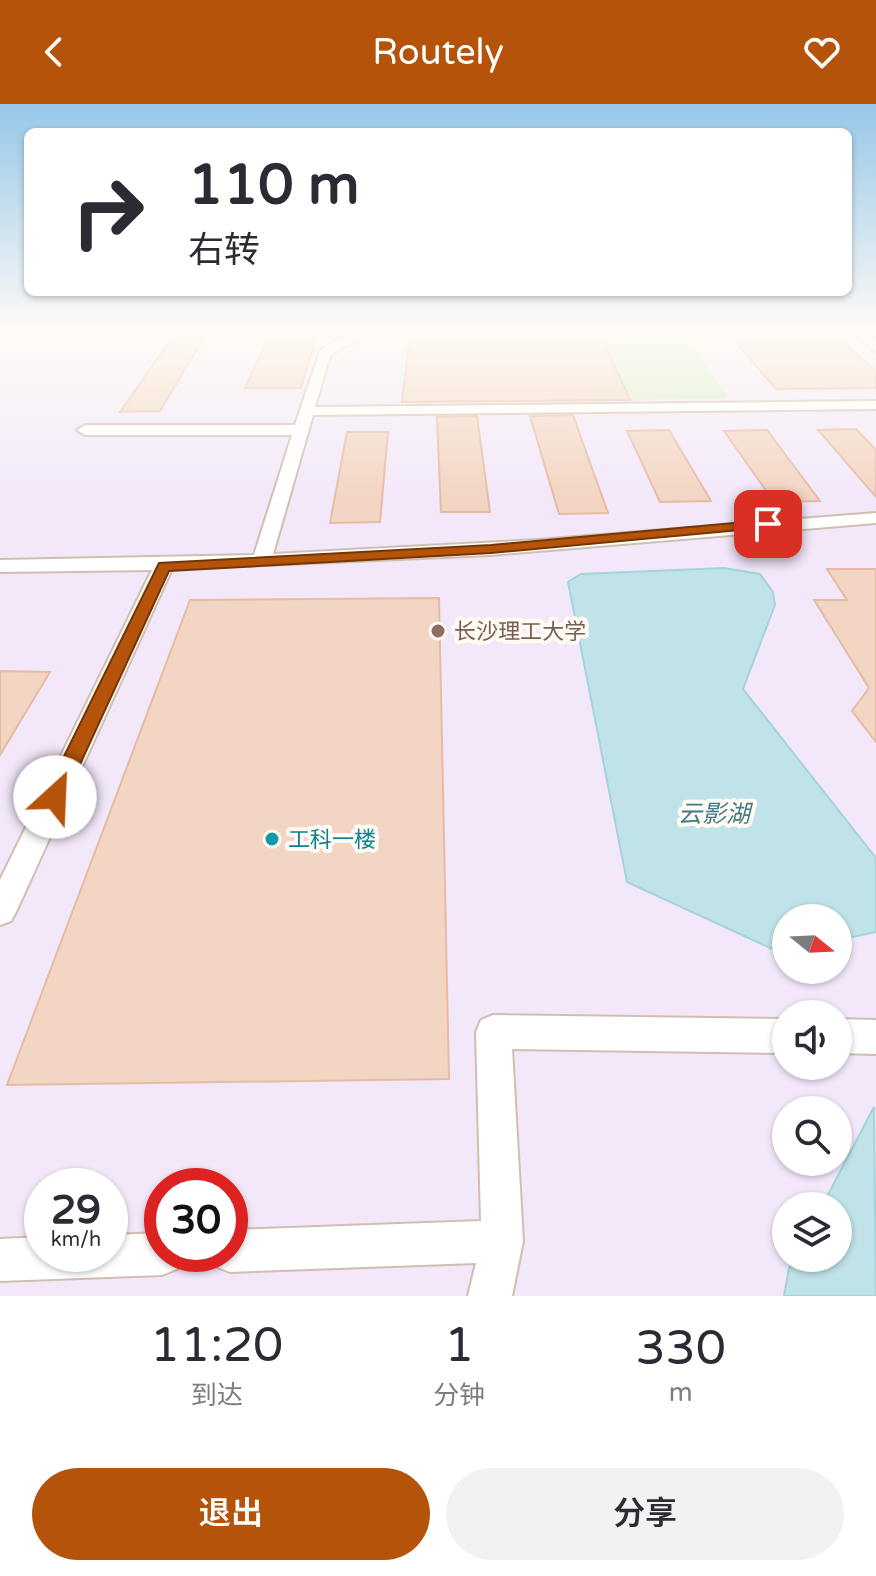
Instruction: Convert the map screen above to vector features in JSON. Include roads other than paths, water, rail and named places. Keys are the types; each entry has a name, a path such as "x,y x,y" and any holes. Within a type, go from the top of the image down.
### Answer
{"street":[{"path":"262,559 315,386"},
{"path":"307,411 876,405"},
{"path":"85,430 301,430"},
{"path":"0,566 164,566 491,549 768,524 876,518"},
{"path":"0,912 164,566"},
{"path":"490,1296 502,1241 493,1032 772,1036"},
{"path":"852,1036 876,1037"},
{"path":"248,1250 502,1241"},
{"path":"0,1260 144,1255"}],"water":[{"name":"云影湖","path":"724,568 760,574 773,592 775,605 743,689 876,858 876,932 852,937 852,904 772,904 772,949 627,882 568,582 581,574"},
{"path":"874,1107 876,1296 784,1296 788,1272 852,1272 852,1192 829,1192 838,1176 852,1176 852,1149"}],"place":[{"name":"长沙理工大学","path":"438,631"},
{"name":"工科一楼","path":"272,839"}]}
